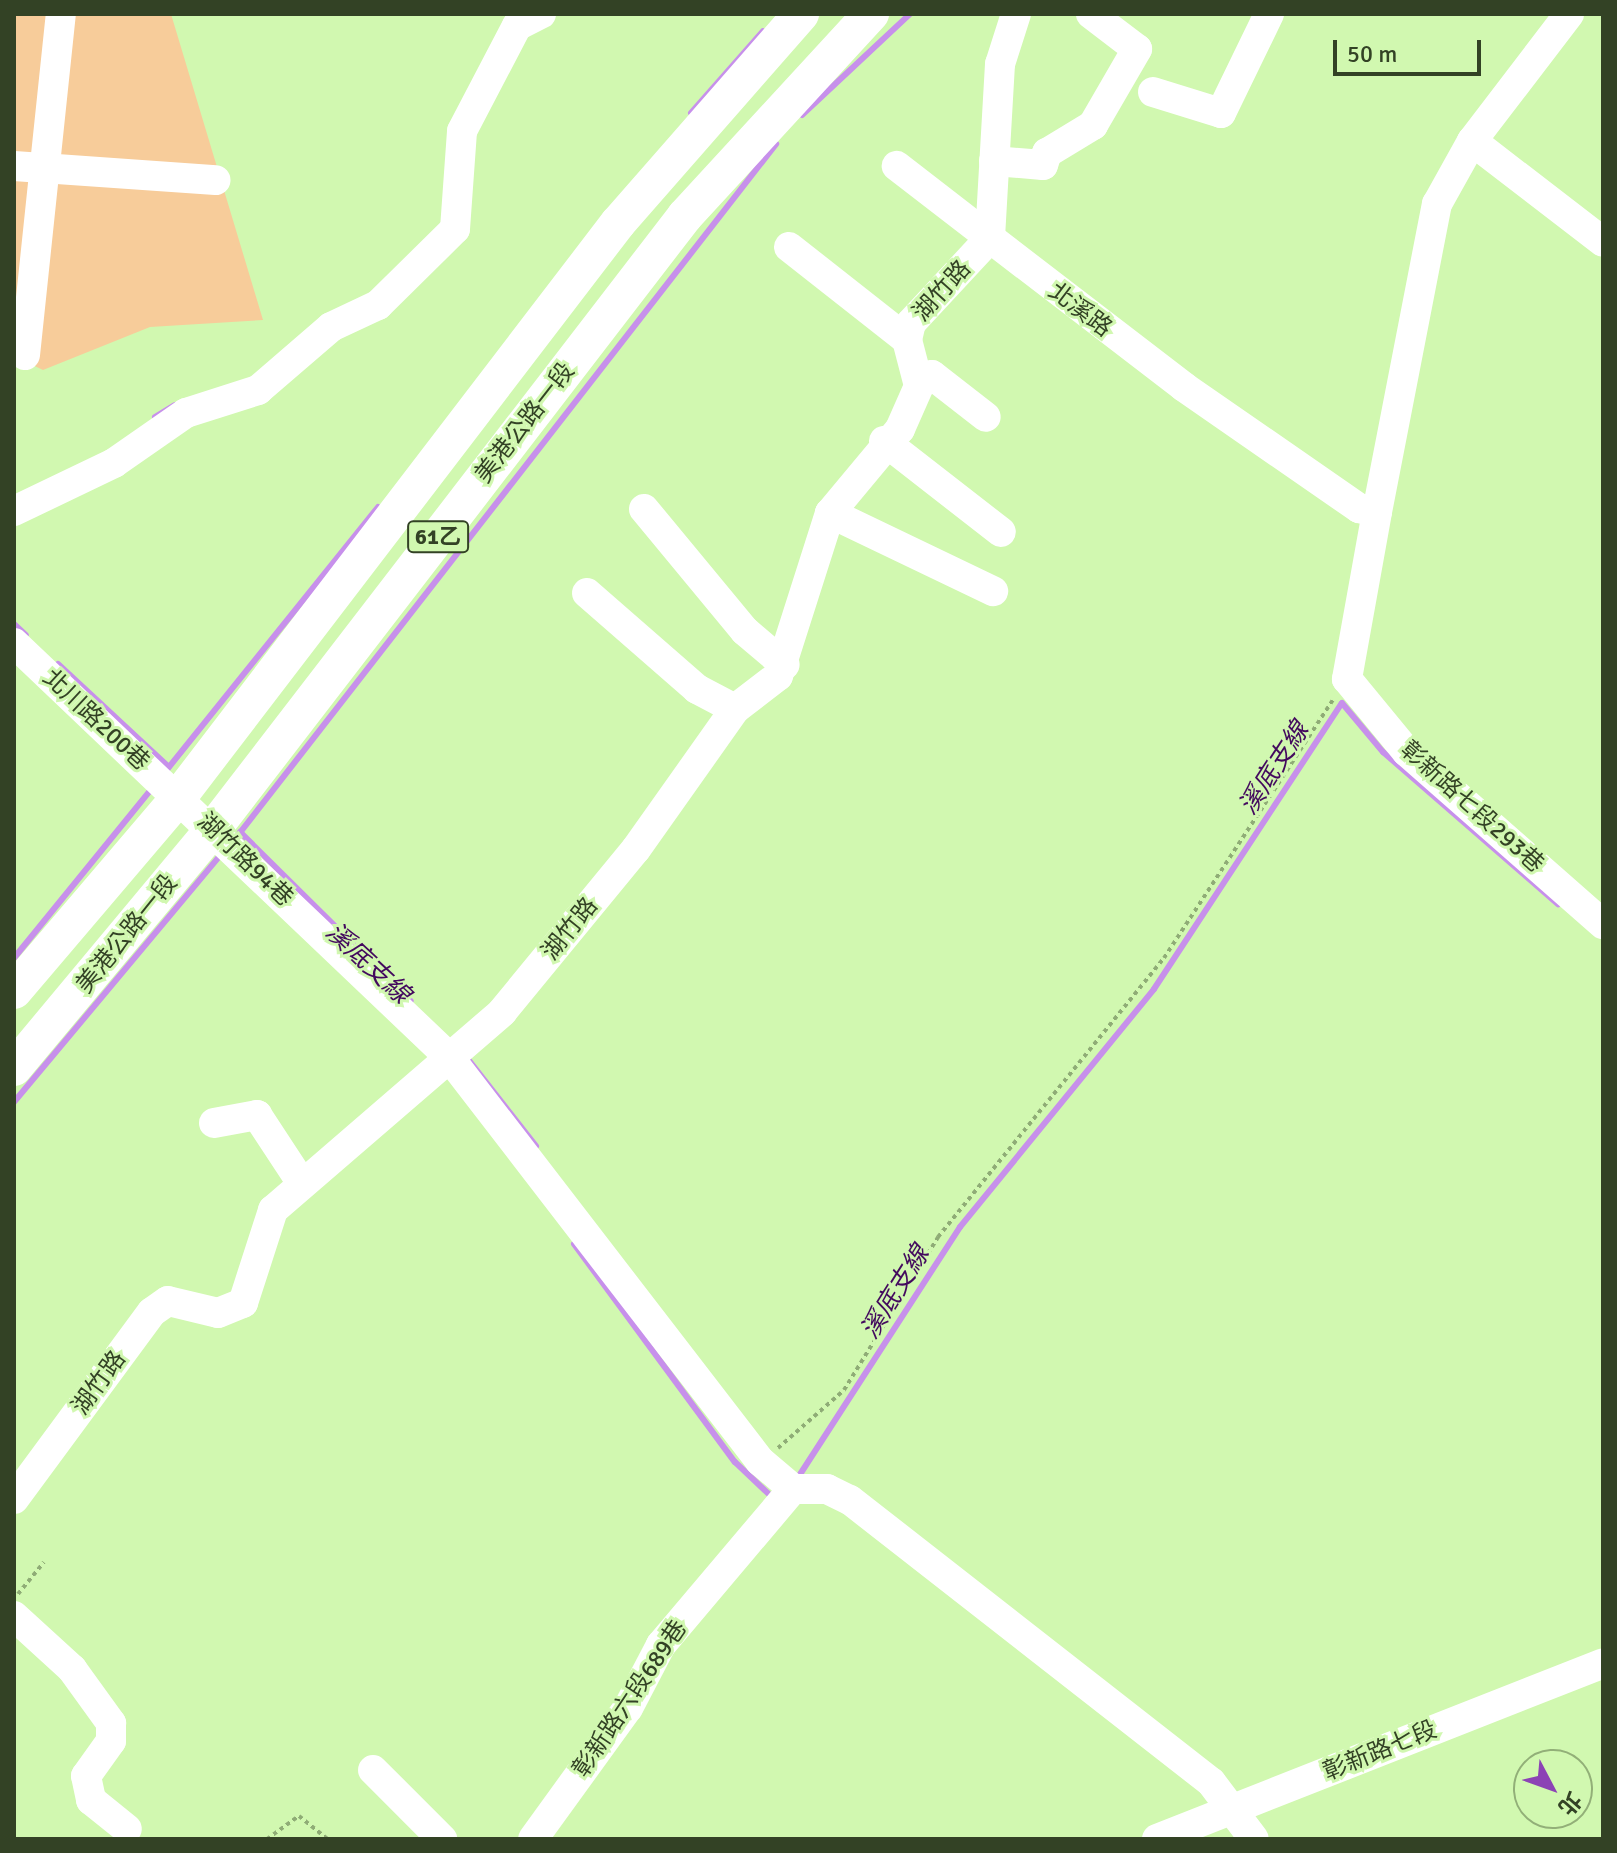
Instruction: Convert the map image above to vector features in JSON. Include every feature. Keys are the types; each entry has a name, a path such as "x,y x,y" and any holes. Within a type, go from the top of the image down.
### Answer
{"main road":[{"name":"美港公路一段","path":"14,991 178,798 618,223 801,14"},
{"name":"美港公路一段","path":"14,1068 214,828 685,216 871,14"}],"street":[{"path":"25,355 61,14"},
{"path":"14,511 114,463 167,422 258,390 317,337 378,305 455,229 462,131 517,26 541,14"},
{"path":"990,238 1000,64 1016,14"},
{"path":"994,161 1043,165 1047,153 1093,125 1137,49 1091,14"},
{"path":"1153,92 1221,113 1269,14"},
{"path":"1347,679 1368,510 1425,240 1472,141 1569,14"},
{"path":"1472,141 1603,242"},
{"path":"14,166 46,164 216,180"},
{"name":"北溪路","path":"897,166 990,238 1368,510"},
{"name":"湖竹路","path":"918,378 907,340 911,323 990,238"},
{"path":"789,247 907,340"},
{"path":"644,509 745,631 785,665 830,513 884,441 900,429 918,378 932,375 986,417"},
{"path":"884,441 1001,532"},
{"path":"830,513 993,591"},
{"path":"587,593 697,689 735,709"},
{"name":"北川路200巷","path":"14,643 178,798"},
{"name":"湖竹路","path":"14,1499 152,1312 168,1301 218,1313 243,1303 273,1210 301,1182 502,1012 559,943 735,709 785,665"},
{"name":"彰新路七段293巷","path":"1347,679 1407,752 1603,924"},
{"name":"湖竹路94巷","path":"178,798 214,828 449,1057 760,1461 793,1489"},
{"path":"214,1123 257,1115 301,1182"},
{"path":"793,1489 827,1489 850,1500 1211,1782 1254,1839"},
{"name":"彰新路六段689巷","path":"533,1839 628,1708 661,1645 793,1489"},
{"path":"14,1616 72,1669 111,1723 111,1741 86,1776 91,1800 127,1829"},
{"name":"彰新路七段","path":"1157,1839 1603,1663"},
{"path":"373,1770 442,1839"}],"path":[{"path":"760,1461 844,1390 938,1237 1164,958 1347,679"},
{"path":"14,1599 44,1562"},
{"path":"267,1839 299,1816 327,1839"}],"shaded area":[{"path":"14,14 171,14 263,320 150,327 43,370 14,356"}],"waterway":[{"path":"802,115 910,14"},
{"path":"691,113 763,31"},
{"path":"235,839 776,144"},
{"path":"155,417 175,405"},
{"path":"165,772 378,507"},
{"path":"14,624 26,635"},
{"path":"58,664 169,767"},
{"name":"溪底支線","path":"797,1479 960,1227 1154,989 1342,703 1383,752 1558,904"},
{"path":"14,958 153,787"},
{"path":"240,832 411,1001"},
{"path":"14,1102 222,853"},
{"path":"464,1054 536,1146"},
{"name":"溪底支線","path":"574,1244 735,1462 774,1499"}]}
